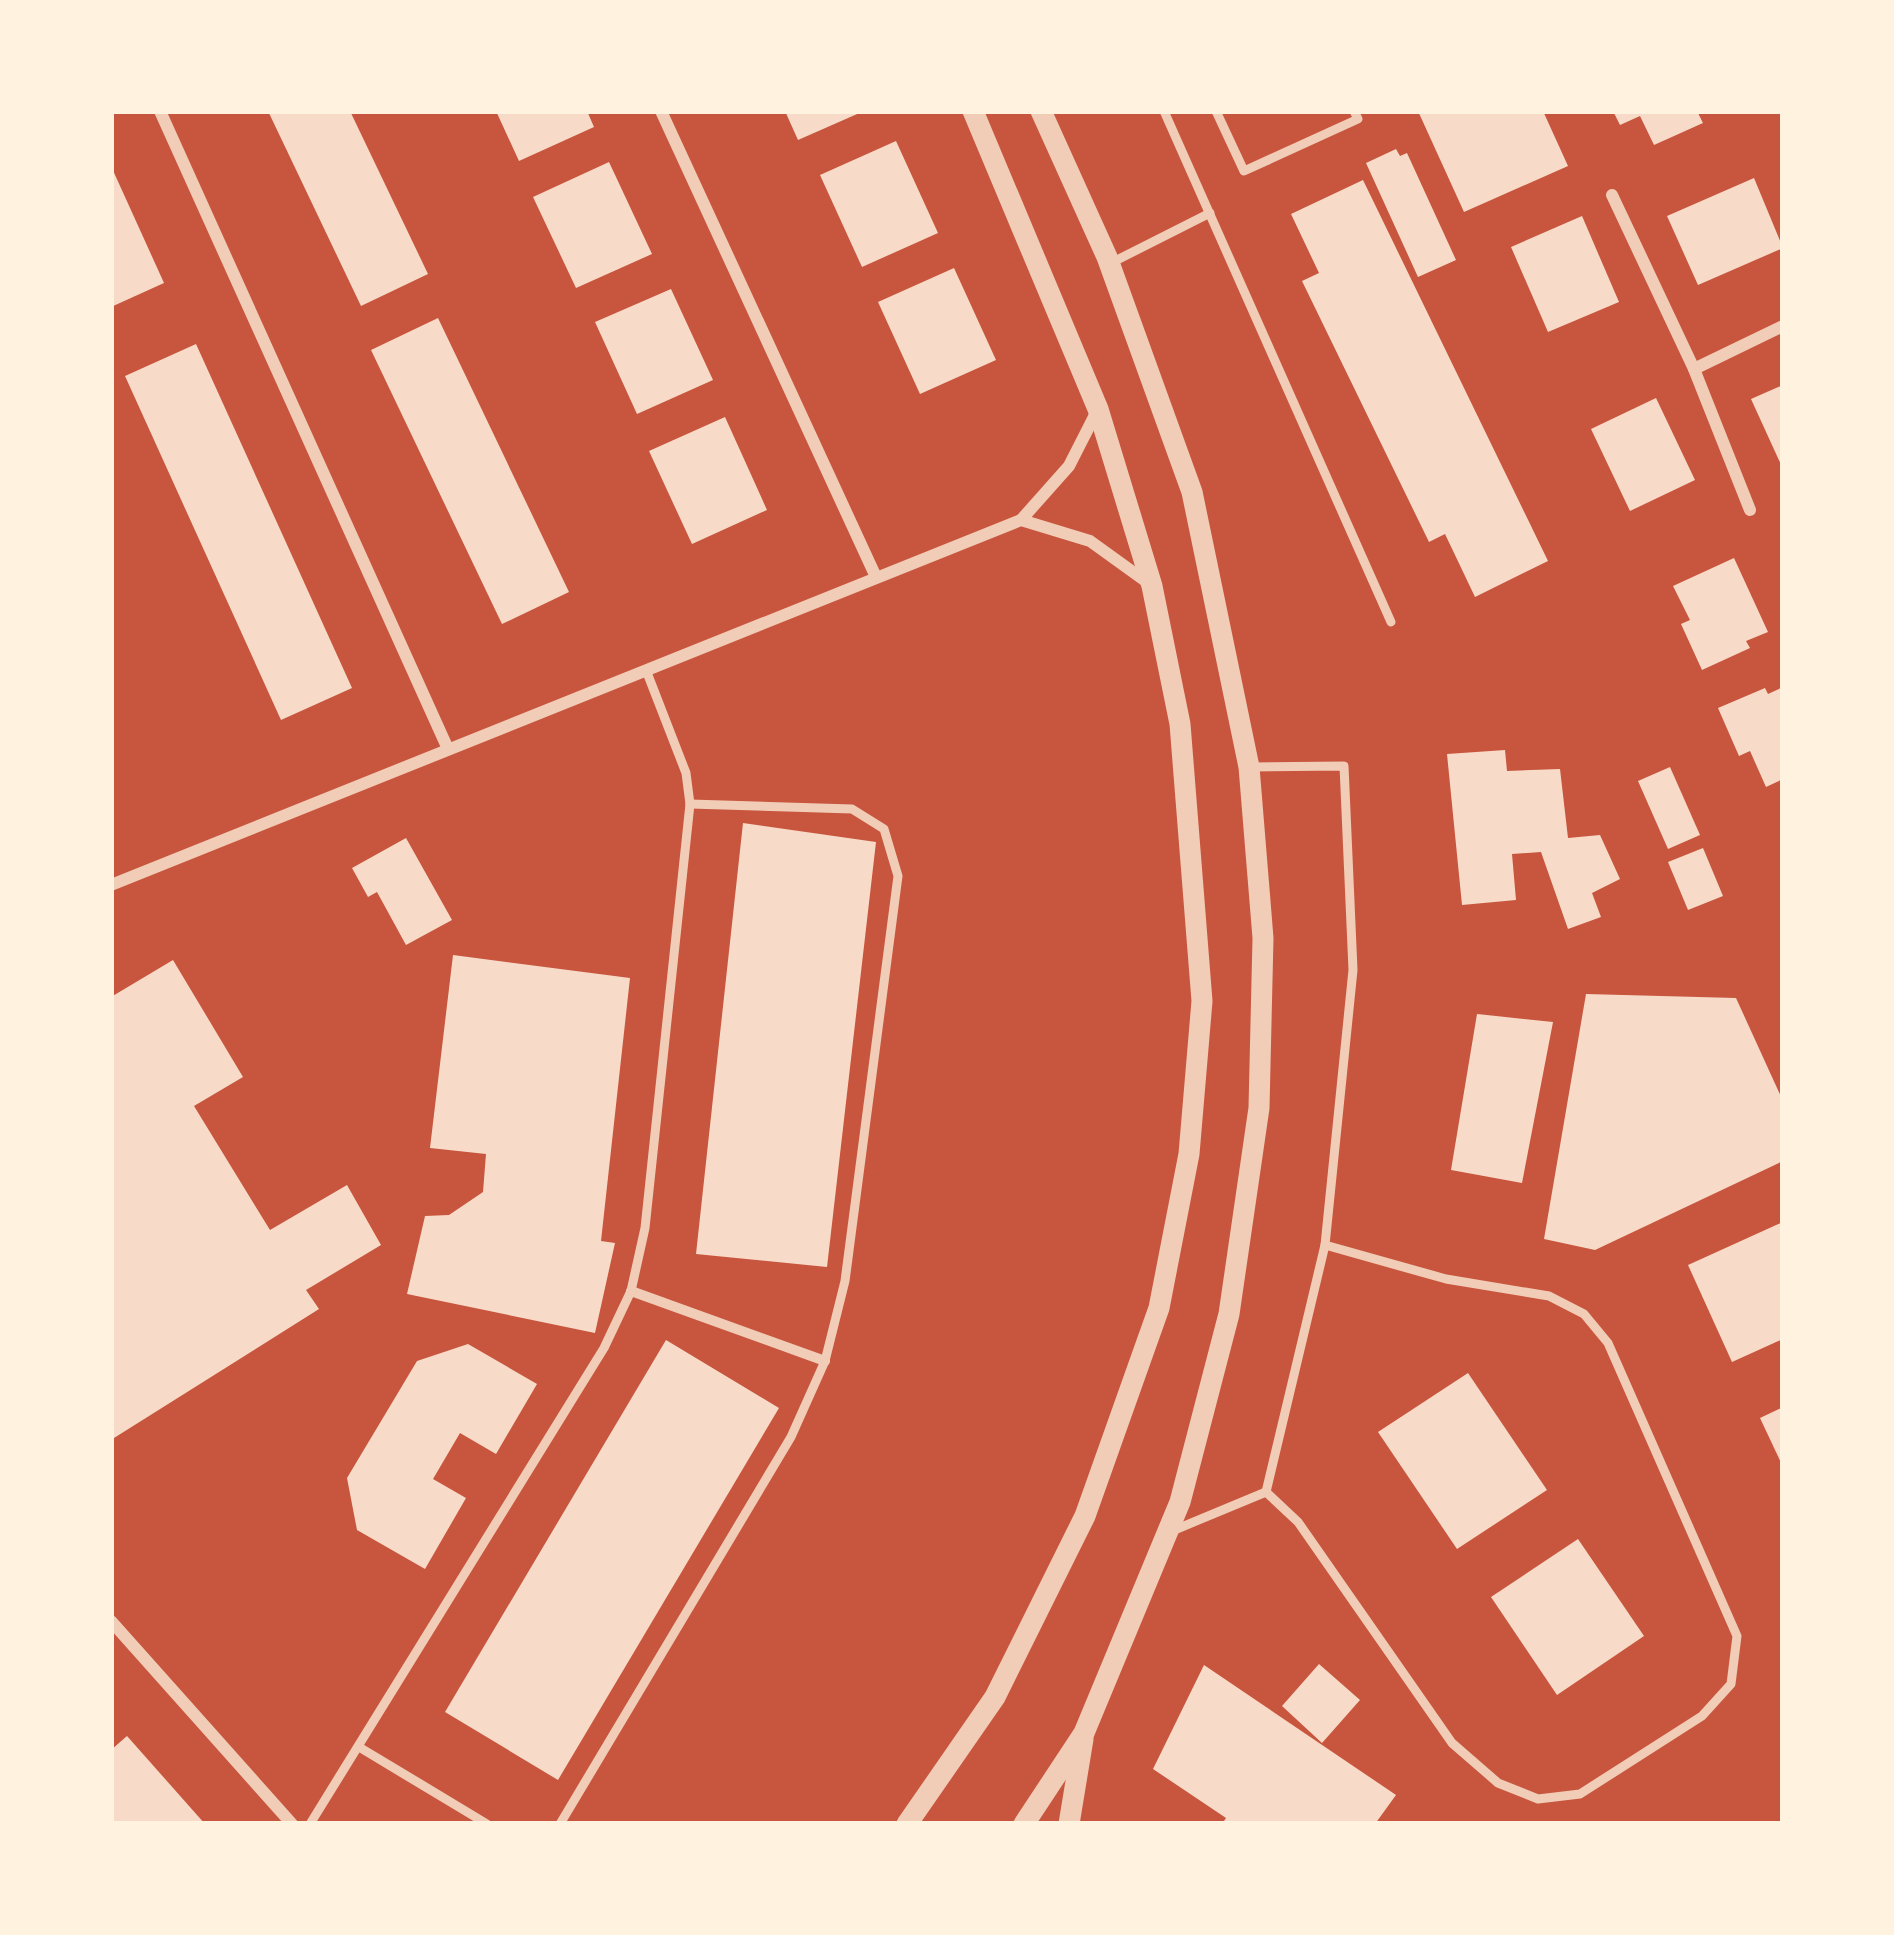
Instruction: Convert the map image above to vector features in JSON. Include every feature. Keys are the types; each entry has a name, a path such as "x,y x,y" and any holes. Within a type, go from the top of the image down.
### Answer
{"street":[{"path":"160,111 448,749"},
{"path":"661,111 875,578"},
{"path":"908,1823 995,1697 1085,1516 1159,1308 1189,1154 1202,1001 1180,724 1152,586 1098,409 973,111"},
{"path":"1024,1824 1084,1732 1167,1533 1229,1314 1259,1108 1263,938 1249,767 1192,492 1109,264 1041,111"},
{"path":"1612,194 1694,369 1750,510"},
{"path":"1694,369 1783,326"},
{"path":"111,885 1021,520 1069,466 1098,409"},
{"path":"1021,520 1090,541 1152,586"},
{"path":"631,1291 825,1361"},
{"path":"111,1621 292,1824"},
{"path":"1069,1824 1084,1732"}],"lane":[{"path":"1164,111 1391,622"},
{"path":"1216,111 1244,171 1358,119 1354,111"},
{"path":"1109,264 1210,213"},
{"path":"310,1824 604,1348 631,1291 645,1228 690,804 686,773 646,670"},
{"path":"1249,767 1344,766 1353,970 1325,1245 1266,1492"},
{"path":"560,1824 791,1437 825,1361 845,1281 898,876 884,829 853,808 690,804"},
{"path":"1266,1492 1298,1522 1451,1743 1498,1783 1538,1799 1580,1794 1702,1716 1731,1684 1737,1636 1608,1343 1584,1314 1550,1296 1446,1279 1325,1245"},
{"path":"1167,1533 1266,1492"},
{"path":"359,1747 487,1824"}],"building":[{"path":"268,111 350,111 428,274 361,306"},
{"path":"496,111 587,111 594,127 519,161"},
{"path":"785,111 864,111 798,140"},
{"path":"1418,111 1543,111 1568,166 1464,212"},
{"path":"1613,111 1697,111 1703,123 1654,145 1640,116 1620,125"},
{"path":"896,141 938,233 862,267 820,175"},
{"path":"1396,149 1400,156 1407,153 1456,260 1418,277 1366,163"},
{"path":"609,162 652,254 576,288 533,197"},
{"path":"111,166 164,283 111,307"},
{"path":"1754,178 1783,248 1698,285 1667,216"},
{"path":"1363,180 1548,561 1475,597 1445,534 1429,542 1302,281 1319,273 1291,214"},
{"path":"1582,216 1619,302 1548,332 1511,247"},
{"path":"954,268 996,360 920,394 878,302"},
{"path":"671,289 713,380 637,414 595,322"},
{"path":"438,318 569,592 502,624 371,350"},
{"path":"196,344 352,688 281,720 125,376"},
{"path":"1783,385 1783,469 1751,399"},
{"path":"1656,398 1695,480 1630,511 1591,429"},
{"path":"725,417 767,510 692,544 649,451"},
{"path":"1734,558 1768,632 1746,641 1750,648 1702,670 1681,624 1690,620 1673,586"},
{"path":"1783,687 1783,779 1766,787 1750,751 1739,756 1718,708 1765,688 1768,694"},
{"path":"1505,750 1507,771 1560,769 1568,838 1600,835 1620,879 1592,893 1601,917 1568,929 1541,852 1512,854 1516,900 1462,905 1447,754"},
{"path":"1670,767 1700,835 1668,849 1638,781"},
{"path":"743,823 876,842 827,1267 696,1254"},
{"path":"406,838 452,920 406,945 377,892 368,897 352,868"},
{"path":"1703,848 1723,896 1688,910 1668,862"},
{"path":"453,955 630,978 601,1241 615,1243 595,1333 407,1294 425,1216 449,1215 483,1192 486,1154 430,1148"},
{"path":"173,960 243,1077 194,1106 270,1230 347,1185 381,1245 306,1290 319,1309 114,1438 111,997"},
{"path":"1586,994 1736,998 1783,1101 1783,1161 1595,1250 1544,1239"},
{"path":"1477,1014 1553,1022 1522,1183 1451,1170"},
{"path":"1783,1222 1783,1339 1732,1362 1688,1265"},
{"path":"666,1340 779,1408 558,1780 445,1712"},
{"path":"468,1344 537,1384 496,1454 460,1433 433,1479 466,1498 425,1569 357,1530 347,1478 417,1361"},
{"path":"1468,1373 1547,1490 1457,1549 1378,1432"},
{"path":"1783,1407 1783,1467 1760,1418"},
{"path":"1578,1539 1644,1636 1557,1695 1491,1597"},
{"path":"1319,1664 1360,1700 1322,1743 1282,1706"},
{"path":"1204,1665 1396,1795 1375,1824 1222,1824 1226,1818 1153,1769"},
{"path":"127,1736 205,1824 111,1824 111,1750"}]}
